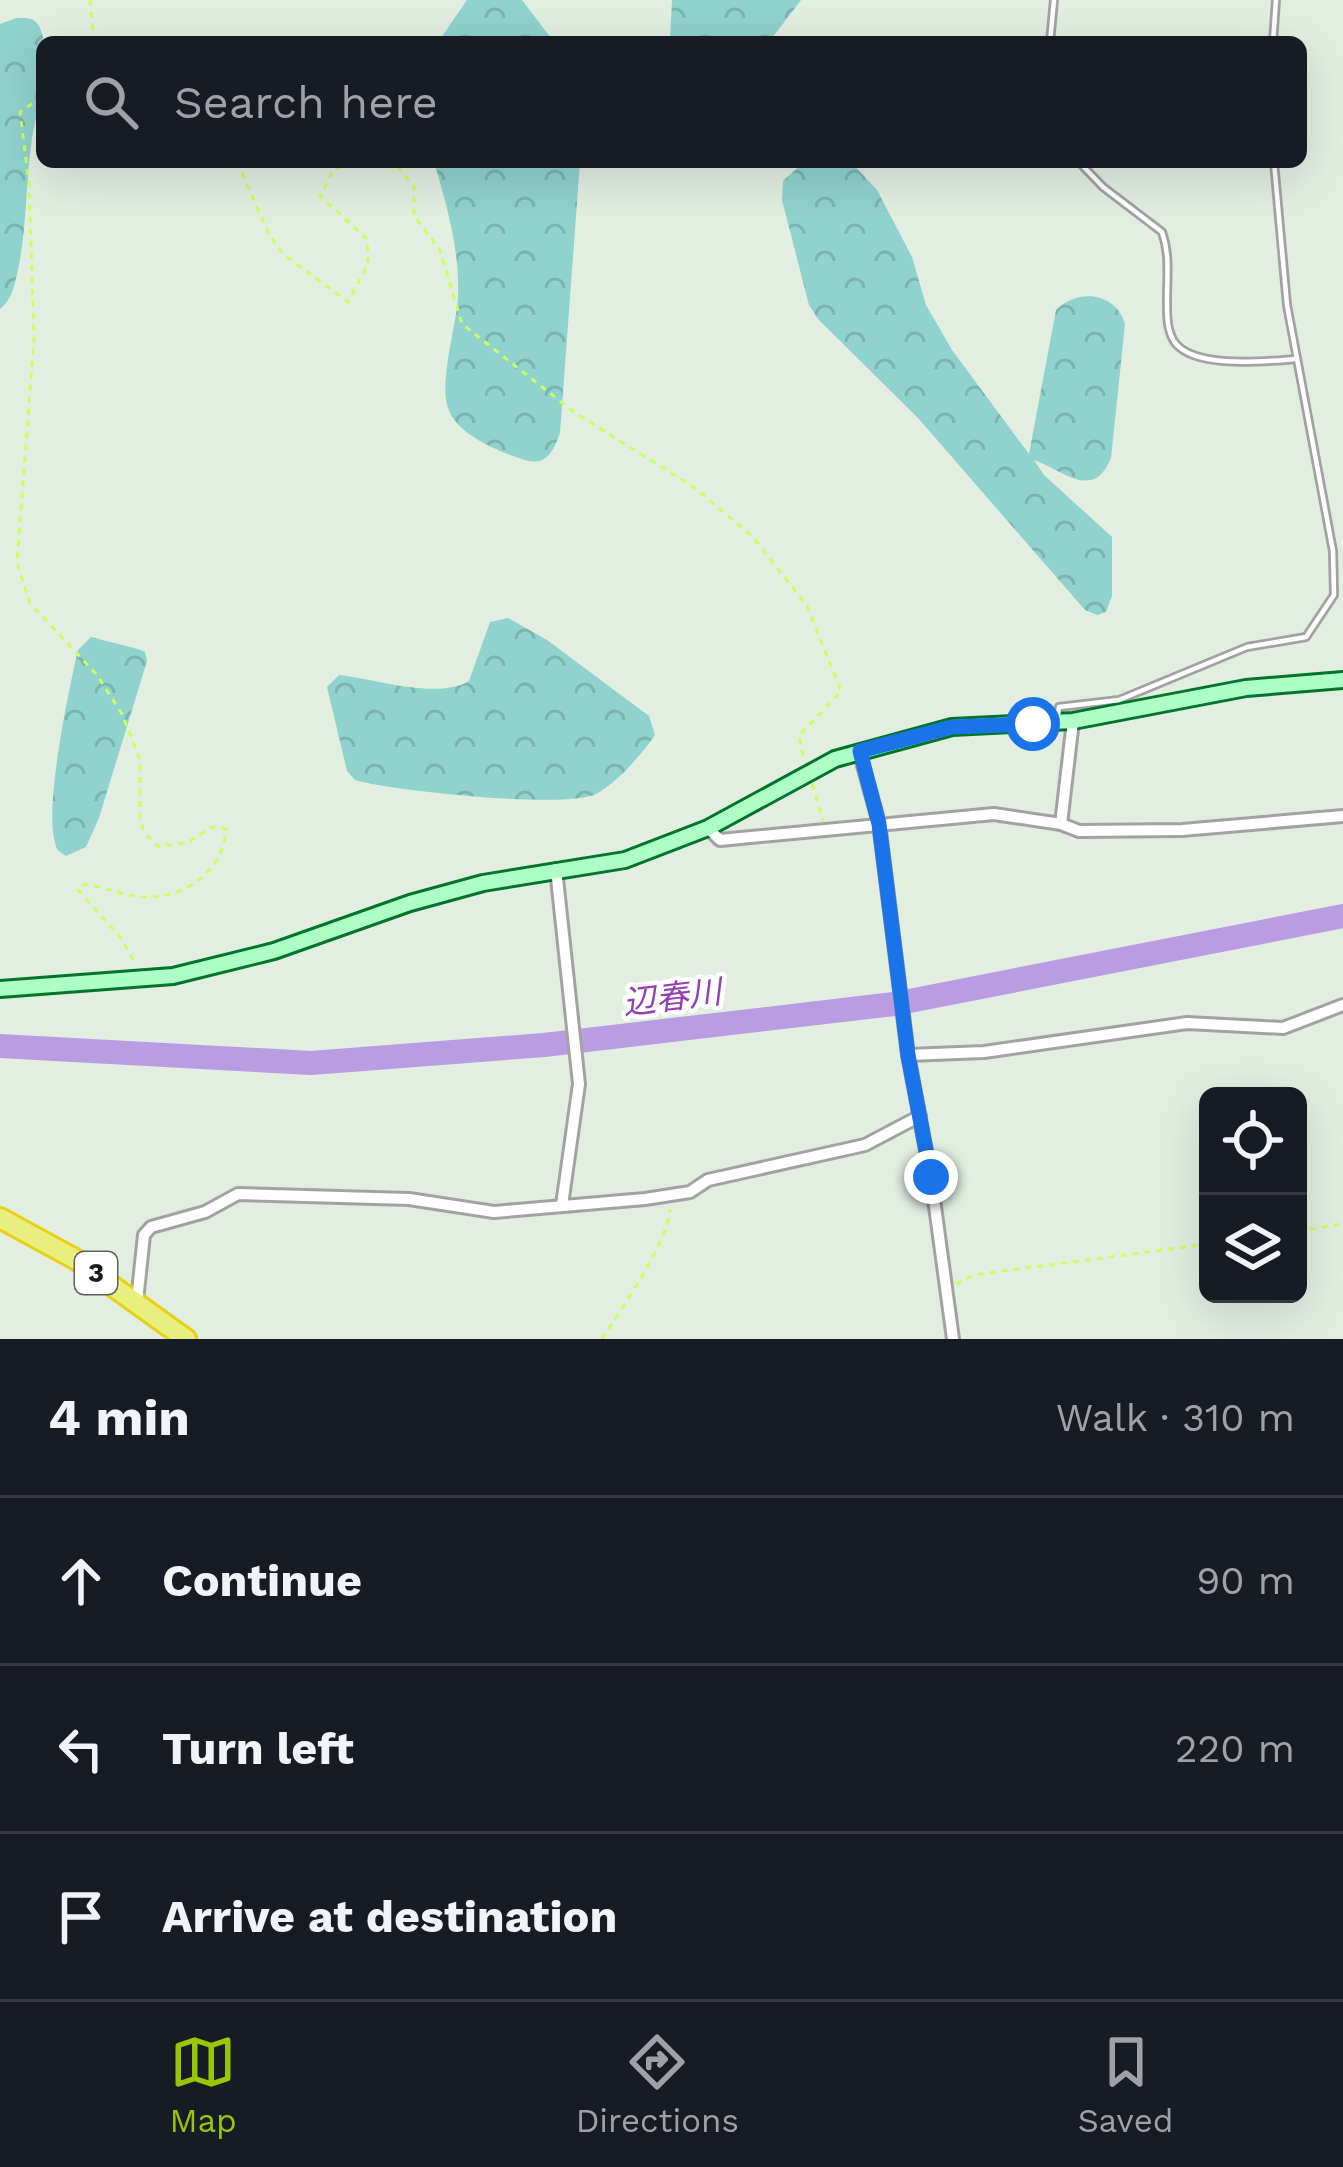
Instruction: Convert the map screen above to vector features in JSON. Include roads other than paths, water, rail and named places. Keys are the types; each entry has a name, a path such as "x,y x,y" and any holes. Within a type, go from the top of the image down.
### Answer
{"highway":[{"name":"3","path":"0,1218 75,1259 186,1339"}],"street":[{"path":"0,989 173,976 274,951 410,903 556,869 625,860 768,799 807,769 952,727 1065,722 1246,688 1343,680"},
{"path":"1061,824 1065,722"},
{"path":"860,751 879,824 908,1055 953,1339"},
{"path":"708,828 720,840 994,814 1079,831 1182,830 1343,816"},
{"path":"556,869 579,1068 562,1205"},
{"path":"908,1055 984,1052 1187,1023 1283,1028 1343,1005"},
{"path":"136,1301 144,1234 151,1227 205,1212 238,1193 409,1199 494,1212 672,1196 690,1192 708,1180 865,1144 920,1116"}],"lane":[{"path":"1051,36 1054,0"},
{"path":"1273,36 1276,0"},
{"path":"1085,168 1162,232 1169,273 1168,325 1177,345 1224,361 1297,359"},
{"path":"1065,722 1059,707 1119,700 1247,647 1306,637 1334,595 1333,550 1287,305 1275,168"}],"waterway":[{"name":"辺春川","path":"0,1046 311,1063 544,1045 894,1004 1343,916"}]}
